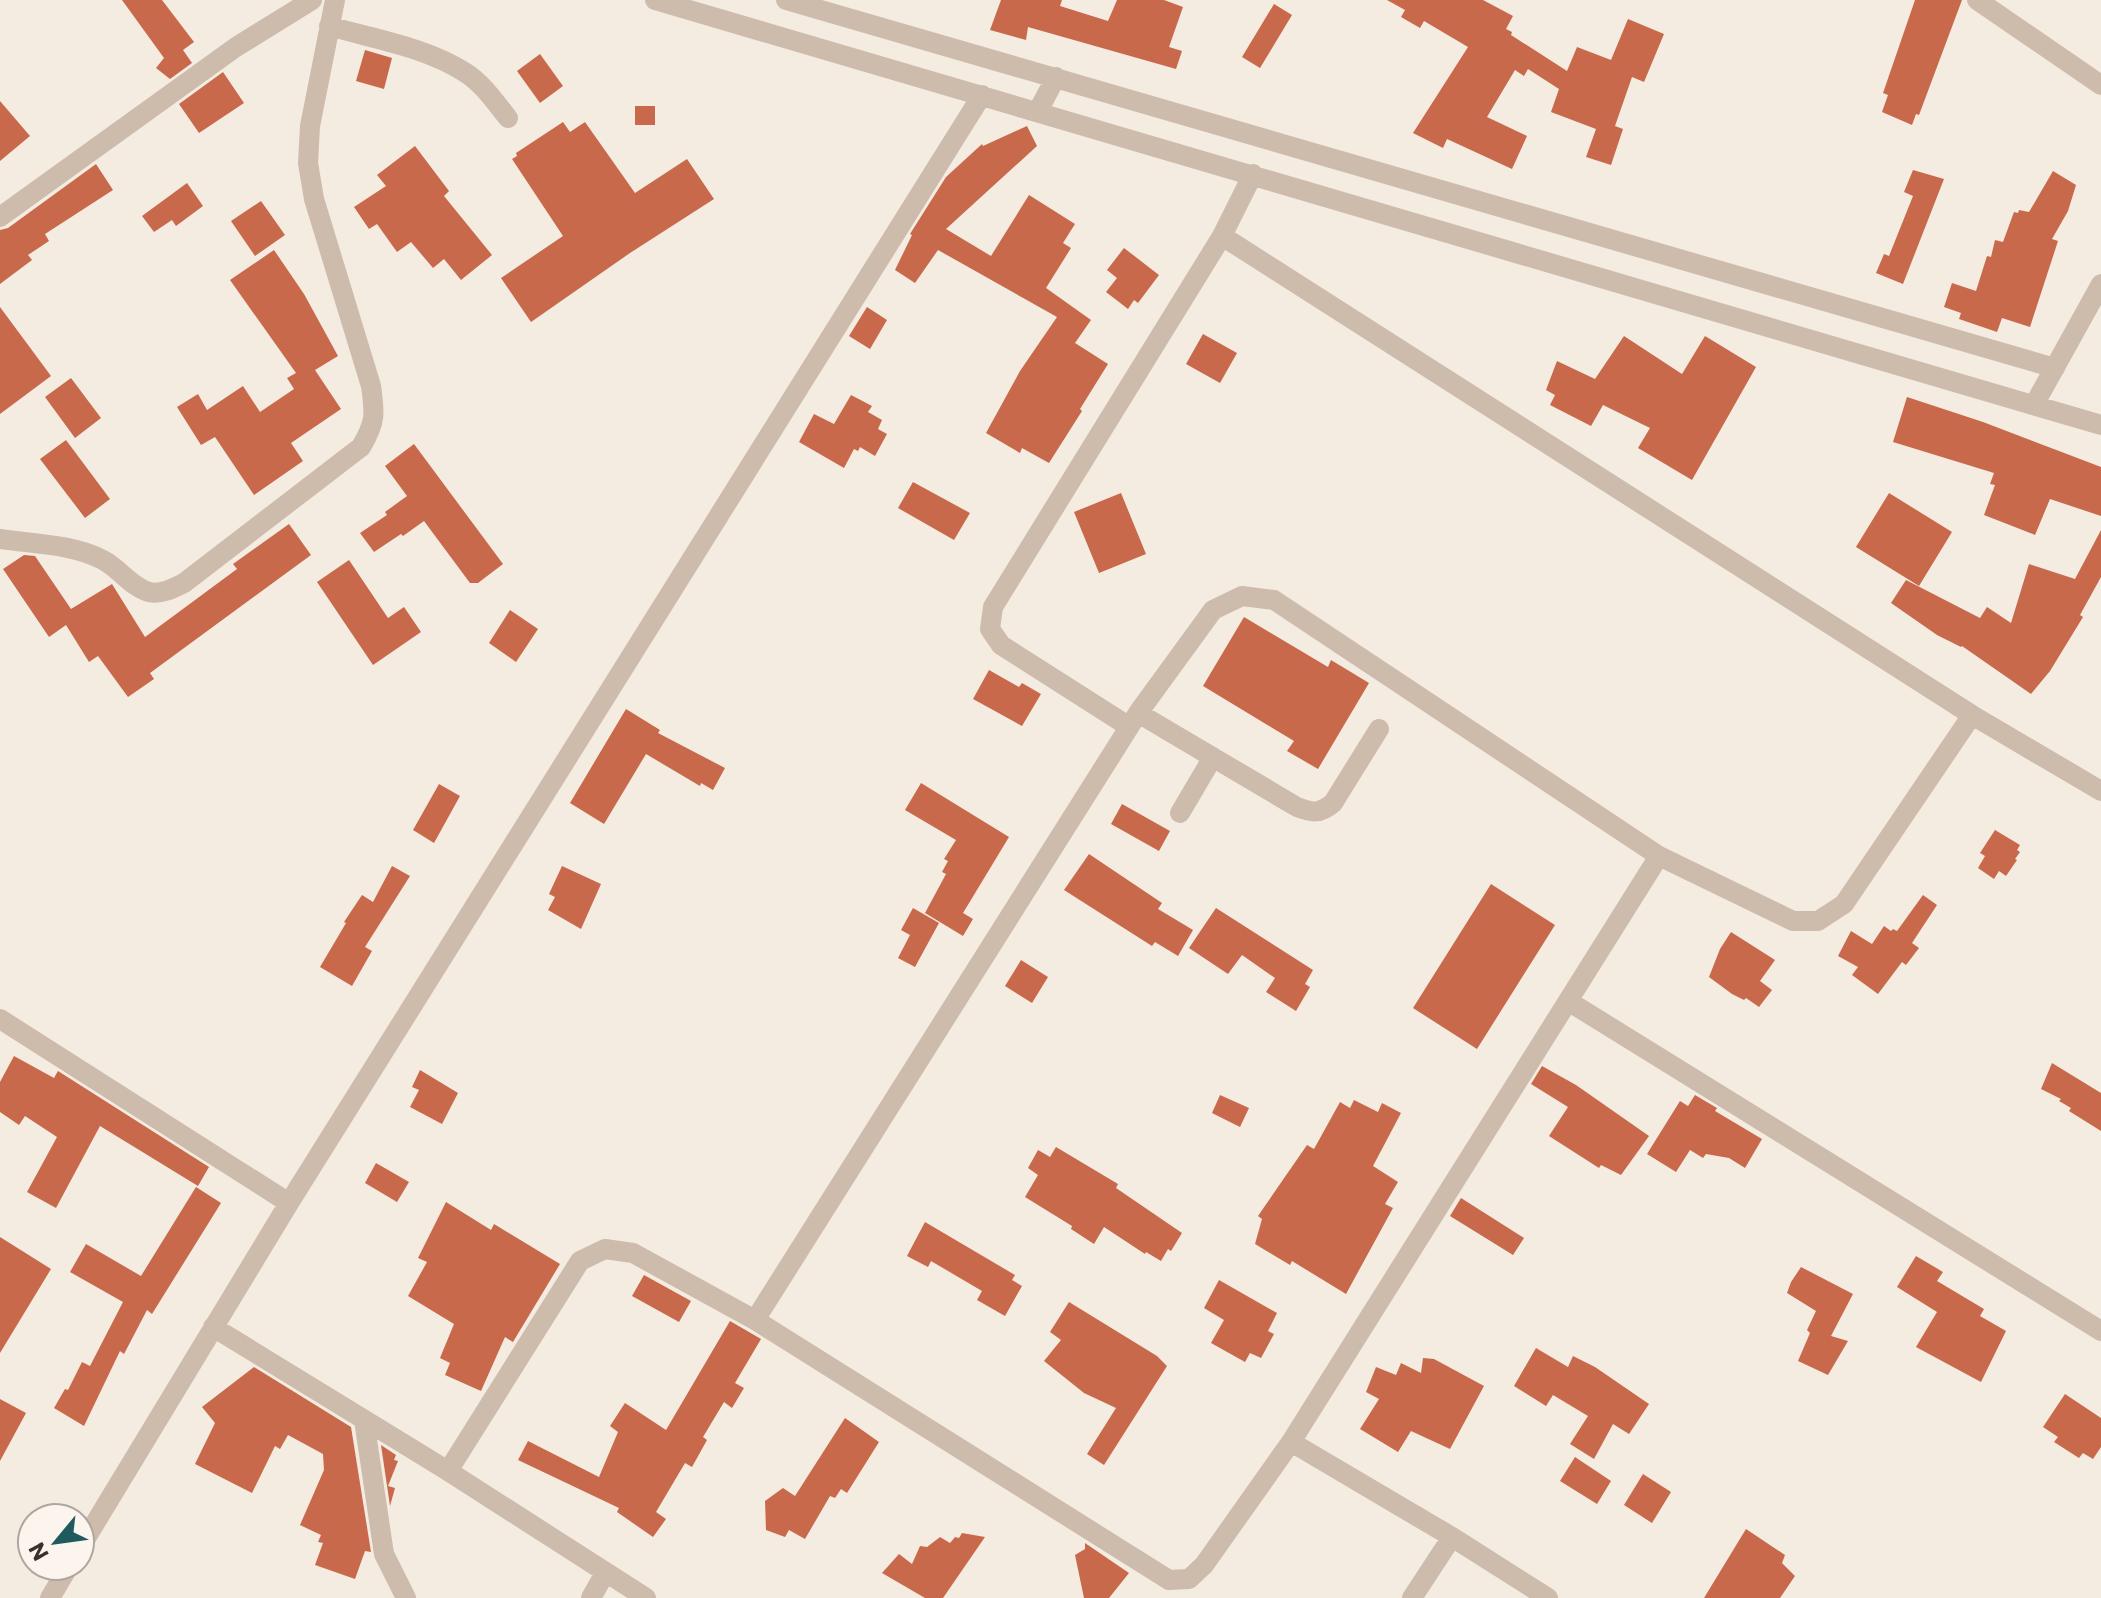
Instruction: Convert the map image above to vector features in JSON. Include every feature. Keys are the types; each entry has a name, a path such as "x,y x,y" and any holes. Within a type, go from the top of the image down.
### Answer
{"street":[{"path":"0,217 236,47 312,0"},
{"path":"0,539 84,552 106,561 150,592 168,591 184,583 361,447 373,427 371,386 314,199 308,163 310,126 335,0"},
{"path":"655,0 2101,425"},
{"path":"786,0 2055,368"},
{"path":"1977,0 2101,85"},
{"path":"329,26 434,57 467,73 488,92 508,118"},
{"path":"1038,111 1056,77"},
{"path":"96,1521 289,1203 982,95"},
{"path":"1253,174 1222,236 993,607 990,629 1001,645 1133,720 1213,757 1297,807 1314,813 1324,811 1333,803 1379,729"},
{"path":"1222,236 1972,715 2101,791"},
{"path":"2034,405 2101,284"},
{"path":"755,1320 1133,720 1213,610 1242,596 1274,600 1659,856 1793,921 1818,921 1844,904 1972,715"},
{"path":"1180,813 1213,757"},
{"path":"448,1471 580,1261 605,1249 633,1253 755,1320 1169,1580 1189,1579 1204,1565 1291,1442 1659,856"},
{"path":"1568,1001 2101,1331"},
{"path":"0,1019 289,1203"},
{"path":"213,1327 448,1471 646,1598"},
{"path":"364,1420 384,1554 406,1598"},
{"path":"1291,1442 1548,1598"},
{"path":"1412,1598 1452,1537"},
{"path":"591,1598 605,1573"}],"building":[{"path":"122,0 162,0 194,42 183,50 192,63 170,79 156,68 164,58"},
{"path":"1001,0 1062,0 1060,6 1108,21 1117,0 1164,0 1183,7 1169,47 1182,51 1176,69 1028,27 1026,40 990,30"},
{"path":"1387,0 1483,0 1513,16 1506,29 1512,32 1511,35 1567,71 1577,47 1611,60 1628,19 1664,34 1644,82 1632,77 1615,126 1623,129 1611,165 1586,157 1596,129 1551,112 1559,89 1528,69 1524,76 1515,70 1487,117 1527,136 1512,169 1447,139 1443,148 1413,133 1468,47 1424,21 1420,28 1401,17 1405,10"},
{"path":"1915,0 1962,0 1919,115 1916,114 1912,125 1882,112 1888,95 1883,93"},
{"path":"1274,4 1292,15 1260,68 1242,57"},
{"path":"365,50 392,58 384,89 356,81"},
{"path":"540,54 563,86 540,103 517,71"},
{"path":"223,72 244,103 199,133 179,104"},
{"path":"0,101 30,136 0,161"},
{"path":"635,106 655,106 655,125 635,125"},
{"path":"563,122 570,132 585,122 635,193 687,159 714,199 531,322 501,278 563,236 512,159 517,156 516,153"},
{"path":"1027,126 1037,146 946,229 991,256 1029,195 1075,224 1063,243 1071,248 1046,288 1091,320 1075,343 1108,364 1049,463 1022,448 1020,453 986,433 1020,371 1057,317 938,250 915,283 895,270 910,234 946,177 982,144"},
{"path":"415,146 449,191 444,196 492,255 461,280 444,259 433,268 411,242 397,252 377,224 369,229 354,207 386,186 377,175"},
{"path":"96,164 113,190 45,234 49,241 28,255 32,260 0,284 0,230 8,228"},
{"path":"1913,170 1944,179 1903,284 1876,273 1884,254 1889,256 1913,196 1904,192"},
{"path":"2053,171 2076,185 2068,211 2052,239 2058,241 2030,327 2002,318 1997,332 1959,319 1961,313 1944,307 1952,283 1976,291 1995,240 2003,242 2014,212 2029,212"},
{"path":"187,183 203,206 176,226 172,220 154,232 142,216"},
{"path":"261,201 285,235 255,256 231,221"},
{"path":"1124,248 1159,275 1138,303 1134,300 1128,309 1106,292 1117,278 1107,270"},
{"path":"274,250 304,294 338,356 315,370 341,409 291,443 303,461 254,495 215,437 201,445 177,407 198,394 207,410 243,386 260,412 294,389 287,378 296,373 230,280"},
{"path":"0,307 51,376 0,414"},
{"path":"867,307 887,320 870,349 849,336"},
{"path":"1203,334 1237,353 1220,383 1186,364"},
{"path":"1624,336 1682,374 1705,336 1756,367 1692,480 1638,448 1650,428 1603,405 1591,426 1550,405 1555,395 1546,390 1557,361 1595,379"},
{"path":"71,378 101,418 75,438 45,397"},
{"path":"851,395 872,406 868,412 882,420 878,429 887,434 875,456 860,447 858,451 854,449 844,468 799,442 814,414 834,424"},
{"path":"1907,397 2101,467 2101,516 2050,499 2035,535 1984,515 1995,485 1990,484 1994,473 1893,442"},
{"path":"66,440 110,499 85,518 40,459"},
{"path":"414,444 503,564 478,583 470,583 424,521 374,552 360,533 387,515 385,512 407,496 385,466"},
{"path":"913,482 970,513 954,540 898,508"},
{"path":"1121,493 1146,554 1099,573 1074,512"},
{"path":"1889,493 1952,532 1919,586 1856,547"},
{"path":"289,524 311,555 150,673 154,679 128,697 98,656 89,662 66,625 49,637 3,569 24,555 35,556 71,609 112,584 145,637 237,569 233,564"},
{"path":"2101,530 2101,577 2080,615 2083,617 2050,671 2031,694 1962,646 1937,635 1891,603 1906,580 1980,618 1987,607 2011,623 2029,564 2075,579"},
{"path":"349,560 388,618 404,607 421,632 373,665 317,582"},
{"path":"510,610 538,629 516,662 489,643"},
{"path":"1244,617 1328,667 1331,660 1369,683 1318,769 1287,751 1294,741 1203,686"},
{"path":"989,670 1019,687 1022,683 1041,694 1022,726 973,699"},
{"path":"626,709 660,730 658,733 725,768 713,790 701,783 700,786 646,754 604,824 570,803"},
{"path":"921,783 1009,837 963,913 973,919 963,936 925,913 946,874 942,872 948,861 944,859 956,840 905,810"},
{"path":"439,784 460,796 434,843 413,830"},
{"path":"1122,804 1170,831 1159,851 1111,824"},
{"path":"1995,830 2020,845 2017,850 2020,852 2006,876 1999,871 1994,879 1978,868 1985,856 1980,853"},
{"path":"1089,854 1162,903 1158,909 1193,930 1178,956 1155,942 1152,946 1064,890"},
{"path":"392,866 410,876 365,947 372,951 352,986 320,967 362,895 373,902"},
{"path":"562,866 601,884 581,929 548,910 555,897 549,894"},
{"path":"1491,884 1555,925 1477,1049 1413,1008"},
{"path":"1923,895 1937,905 1912,943 1919,948 1906,965 1902,962 1878,994 1852,975 1858,967 1838,956 1851,931 1872,944 1884,926 1897,931"},
{"path":"913,908 939,923 915,967 898,958 910,935 901,930"},
{"path":"1216,908 1313,970 1305,984 1310,987 1296,1011 1266,992 1275,978 1242,955 1228,974 1189,948"},
{"path":"1731,932 1775,960 1760,981 1772,990 1759,1007 1746,998 1744,1000 1732,994 1709,977 1720,949"},
{"path":"1021,960 1048,977 1032,1003 1005,986"},
{"path":"14,1056 54,1078 58,1071 209,1167 198,1186 100,1126 56,1208 27,1192 57,1137 25,1116 19,1125 0,1112 0,1082"},
{"path":"2052,1063 2101,1093 2101,1131 2069,1111 2071,1108 2059,1101 2061,1099 2041,1089"},
{"path":"1542,1066 1576,1085 1649,1136 1621,1175 1601,1165 1599,1168 1549,1136 1568,1107 1531,1084"},
{"path":"420,1070 458,1093 442,1124 410,1107 419,1090 412,1087"},
{"path":"1220,1095 1249,1108 1240,1127 1212,1113"},
{"path":"1695,1095 1762,1139 1745,1168 1729,1158 1706,1154 1703,1158 1690,1150 1676,1172 1647,1154 1680,1101 1688,1106"},
{"path":"1354,1100 1378,1112 1382,1103 1401,1113 1373,1166 1398,1182 1385,1204 1393,1208 1346,1294 1292,1261 1290,1265 1255,1244 1262,1219 1258,1216 1307,1145 1314,1149 1340,1102 1350,1108"},
{"path":"1056,1147 1118,1184 1116,1188 1182,1233 1171,1251 1168,1249 1161,1261 1104,1227 1094,1244 1071,1229 1072,1226 1025,1197 1038,1175 1028,1168 1038,1150 1050,1157"},
{"path":"376,1163 409,1182 397,1202 365,1183"},
{"path":"196,1187 221,1203 152,1314 147,1310 124,1354 120,1351 84,1426 54,1408 65,1389 68,1390 82,1362 90,1366 123,1302 70,1272 86,1244 141,1276"},
{"path":"1461,1198 1524,1238 1513,1255 1450,1216"},
{"path":"446,1202 491,1230 494,1224 560,1264 513,1342 505,1337 481,1391 445,1375 450,1363 440,1358 454,1324 408,1296 427,1262 418,1258"},
{"path":"925,1222 1015,1275 1012,1280 1022,1286 1005,1316 977,1300 982,1291 931,1261 928,1267 907,1256"},
{"path":"0,1237 51,1269 0,1353"},
{"path":"1916,1256 1943,1272 1937,1281 1984,1309 1980,1316 2006,1331 1981,1382 1916,1347 1937,1312 1897,1287"},
{"path":"1801,1267 1853,1294 1831,1336 1848,1341 1828,1375 1798,1361 1816,1311 1787,1293"},
{"path":"644,1275 691,1301 679,1322 632,1296"},
{"path":"1219,1280 1277,1313 1268,1331 1274,1334 1261,1358 1250,1353 1245,1362 1211,1343 1224,1320 1204,1308"},
{"path":"1069,1302 1157,1356 1167,1366 1104,1465 1087,1454 1116,1408 1084,1393 1044,1361 1061,1340 1050,1332"},
{"path":"730,1321 761,1339 735,1383 744,1388 732,1408 724,1402 703,1437 707,1440 692,1467 685,1463 656,1512 666,1519 653,1537 617,1512 619,1508 518,1460 528,1441 599,1477 618,1432 610,1426 625,1403 666,1430"},
{"path":"1536,1348 1568,1367 1573,1356 1595,1367 1649,1404 1629,1434 1613,1424 1594,1459 1570,1444 1588,1416 1553,1395 1546,1406 1514,1386"},
{"path":"1423,1358 1434,1359 1484,1386 1450,1449 1411,1431 1398,1452 1360,1429 1379,1399 1366,1392 1376,1367 1396,1375 1401,1363 1421,1373"},
{"path":"254,1367 351,1427 371,1552 365,1551 355,1579 315,1565 323,1543 318,1542 321,1535 300,1525 324,1470 323,1454 288,1435 280,1449 275,1446 252,1493 195,1464 215,1423 202,1407"},
{"path":"2065,1394 2101,1418 2101,1447 2093,1459 2083,1453 2079,1458 2054,1442 2058,1437 2043,1427"},
{"path":"0,1399 26,1413 0,1461"},
{"path":"845,1418 879,1442 847,1493 841,1489 835,1498 830,1496 805,1539 789,1530 785,1537 766,1530 765,1501 783,1488 795,1496"},
{"path":"381,1445 396,1455 394,1460 398,1461 388,1486 395,1488 390,1506"},
{"path":"1575,1457 1611,1481 1597,1504 1560,1481"},
{"path":"1643,1474 1671,1492 1652,1523 1624,1505"},
{"path":"1746,1529 1785,1555 1782,1563 1795,1576 1780,1598 1704,1598"},
{"path":"962,1533 985,1537 943,1598 925,1598 882,1573 899,1554 912,1564 920,1546 927,1547 940,1537 950,1543"},
{"path":"1085,1543 1129,1573 1109,1598 1084,1598 1075,1555 1085,1549"}]}
